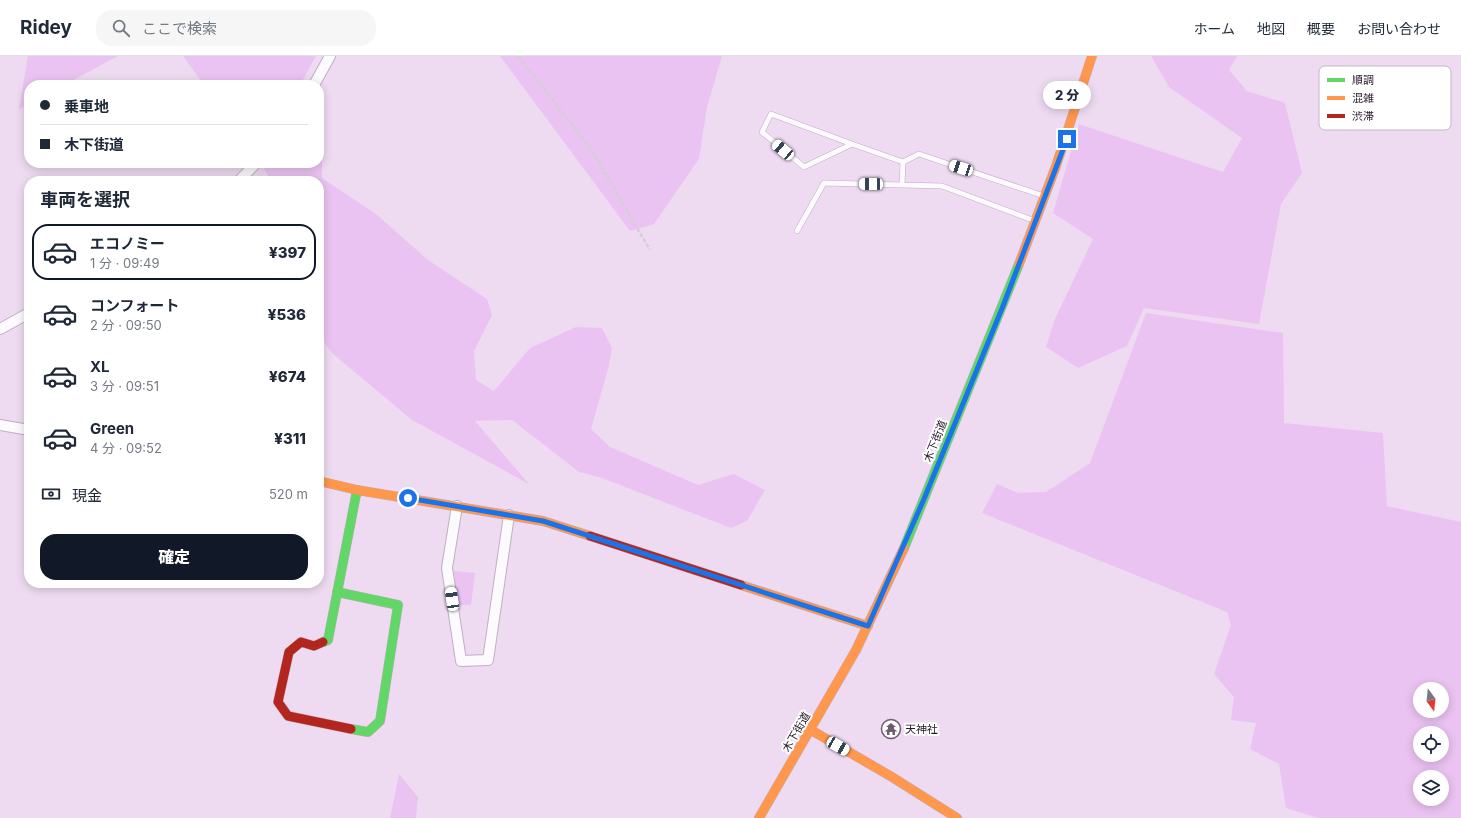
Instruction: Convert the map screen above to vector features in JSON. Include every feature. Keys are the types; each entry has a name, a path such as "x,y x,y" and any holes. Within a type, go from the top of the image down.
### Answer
{"street":[{"path":"317,80 330,56"},
{"name":"木下街道","path":"759,818 811,730 868,626 924,499 1036,221 1076,114 1092,56"},
{"path":"244,176 251,168"},
{"path":"0,329 24,315"},
{"path":"0,425 24,429"},
{"path":"324,482 357,490 543,521 868,626"},
{"path":"337,592 398,605 380,722 368,732 288,716 278,702 289,652 301,642 314,646 328,640 337,592 357,490"},
{"path":"457,506 448,568 461,661 488,660 509,515"},
{"path":"811,730 892,777 957,818"}],"lane":[{"path":"852,144 804,167 762,132 771,114 903,162 919,154 1045,196"},
{"path":"902,185 903,162"},
{"path":"797,231 824,183 942,186 1036,221"}],"path":[{"path":"518,56 591,149 650,250"}],"shaded area":[{"path":"28,56 118,56 73,80 24,80 24,106 19,109"},
{"path":"183,56 316,56 303,80 200,80"},
{"path":"500,56 722,56 707,107 699,159 654,224 630,231"},
{"path":"1151,56 1237,56 1229,70 1247,91 1285,103 1302,173 1281,204 1259,324 1144,308 1127,346 1078,368 1046,347 1055,319 1093,239 1053,213 1079,124 1223,172 1242,138 1169,87"},
{"path":"264,168 322,168 322,176 268,176"},
{"path":"324,179 376,214 428,260 487,299 492,315 474,351 476,380 494,391 530,348 576,327 602,328 612,348 609,365 591,429 610,447 698,485 734,474 765,490 747,521 731,528 602,478 579,472 512,420 475,421 529,484 412,420 332,353 324,342"},
{"path":"1146,313 1283,333 1284,423 1383,433 1387,506 1461,522 1461,818 1318,818 1286,808 1279,764 1250,749 1256,723 1231,720 1234,697 1214,674 1231,625 1227,612 982,513 997,484 1018,493 1046,492 1090,463"},
{"path":"454,571 475,573 471,605 456,605"},
{"path":"399,774 418,797 416,818 390,818"}],"traffic: fast":[{"path":"904,548 1019,264"},
{"path":"323,642 328,640 357,490"},
{"path":"337,592 398,605 380,721 368,732 351,729"}],"traffic: slow":[{"path":"1019,264 1056,166 1092,56"},
{"path":"324,482 357,490 543,521 590,536"},
{"path":"759,818 856,650 904,548"},
{"path":"741,585 868,626"},
{"path":"811,730 892,777 957,818"}],"traffic: jam":[{"path":"590,536 741,585"},
{"path":"323,642 314,646 301,642 289,652 278,702 288,716 351,729"}],"place":[{"name":"天神社","path":"891,729"}],"route":[{"path":"408,498 543,521 868,626 890,580 1003,306 1067,139"}]}
